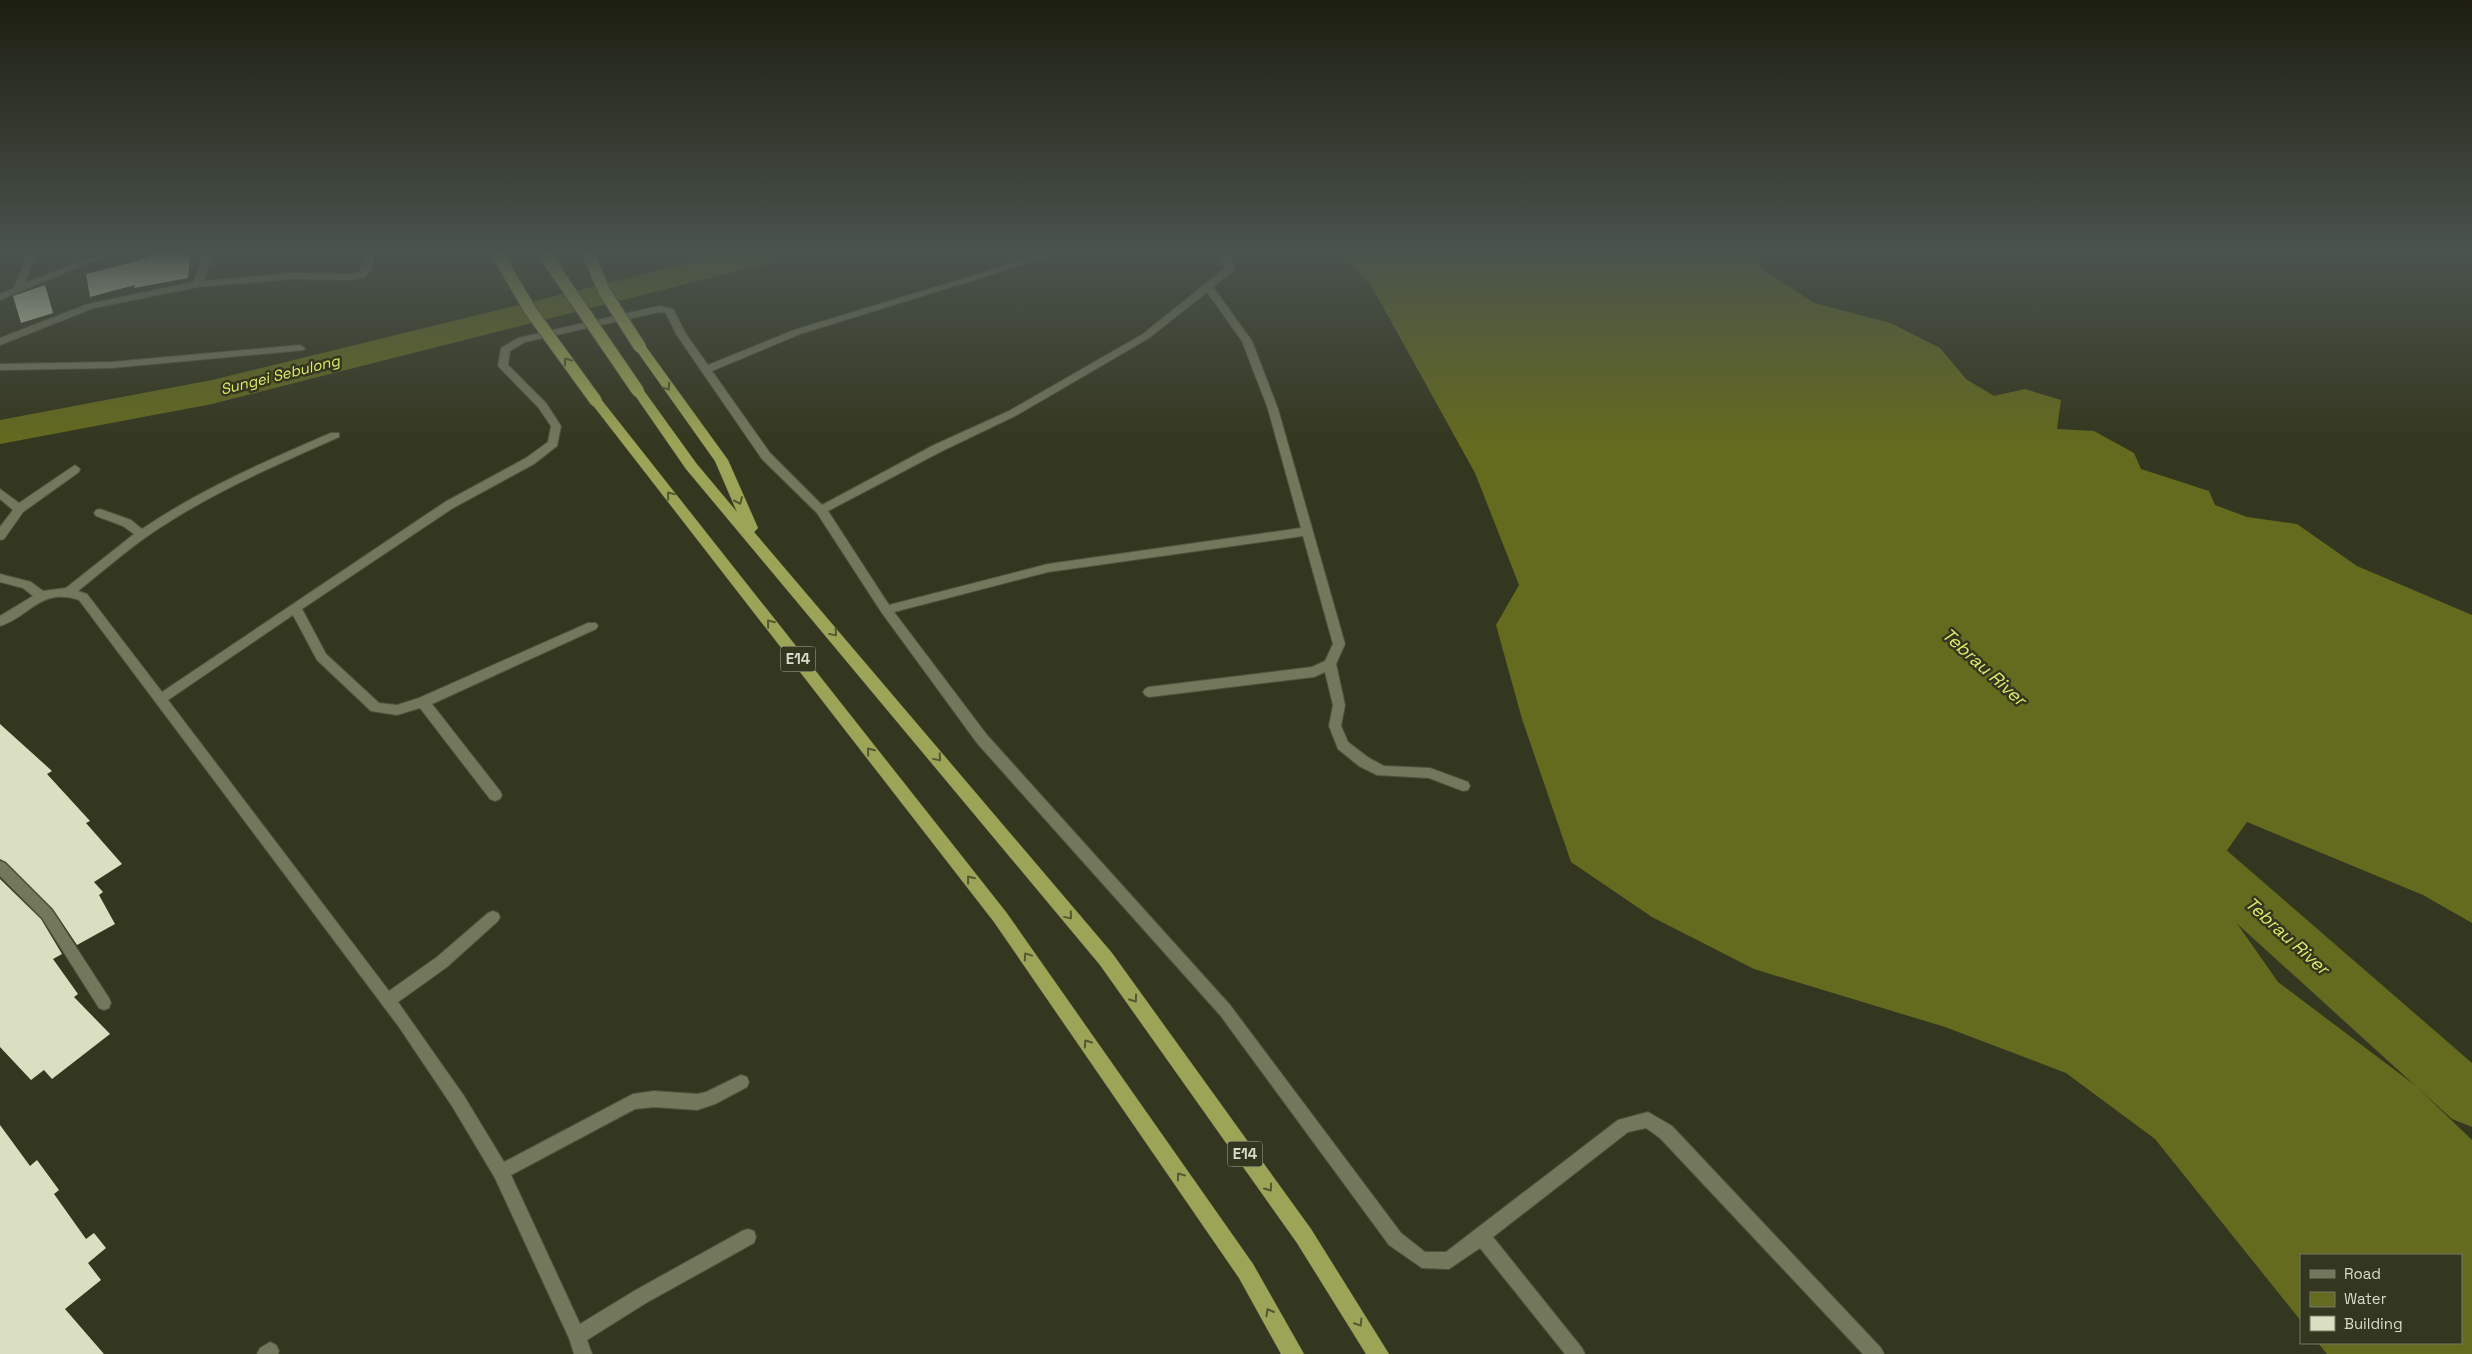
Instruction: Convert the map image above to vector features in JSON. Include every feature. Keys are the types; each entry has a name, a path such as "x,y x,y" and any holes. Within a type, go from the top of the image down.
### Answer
{"highway":[{"name":"E14","path":"536,318 596,401 1000,917 1246,1271 1293,1354"},
{"name":"E14","path":"589,318 692,466 1106,959 1304,1236 1378,1354"},
{"path":"621,318 720,460 757,542"}],"street":[{"path":"0,342 60,318"},
{"path":"160,699 449,505 530,461 553,444 556,426 542,405 503,366 505,350 522,340 618,318"},
{"path":"673,318 681,334 707,369 715,385 766,456 821,510 886,610 982,739 1225,1010 1396,1239 1422,1260 1448,1261 1624,1125 1648,1120 1666,1132 1875,1354"},
{"path":"707,369 798,332 842,318"},
{"path":"821,510 938,448 1012,414 1146,336 1168,318"},
{"path":"1231,318 1247,340 1273,408 1339,644 1330,664 1339,705 1335,726 1343,745 1364,762 1382,771 1430,773 1463,786"},
{"path":"0,367 111,365 300,348"},
{"path":"69,592 142,534 181,510 259,468 335,435"},
{"path":"0,536 20,509 75,469"},
{"path":"0,493 20,509"},
{"path":"100,513 127,523 142,534"},
{"path":"886,610 1048,568 1306,531"},
{"path":"0,578 27,585 40,596"},
{"path":"0,622 40,596 56,592 69,592 83,597 388,1000 458,1101 501,1172 577,1336 583,1354"},
{"path":"296,609 321,657 376,707 397,710 423,702 592,626"},
{"path":"1149,692 1314,672 1330,664"},
{"path":"423,702 495,795"},
{"path":"0,867 47,914 104,1003"},
{"path":"388,1000 442,962 493,917"},
{"path":"501,1172 633,1102 654,1099 697,1102 709,1099 741,1082"},
{"path":"1482,1236 1576,1354"},
{"path":"577,1336 640,1297 748,1237"}],"water":[{"path":"1389,318 1872,318 1891,323 1940,348 1966,379 1994,396 2025,389 2061,400 2057,429 2094,431 2134,453 2141,469 2209,491 2215,505 2247,517 2297,524 2357,566 2472,615 2472,923 2423,895 2247,822 2225,853 2236,922 2278,982 2416,1086 2472,1140 2472,1354 2327,1354 2319,1344 2462,1344 2462,1254 2300,1254 2300,1320 2155,1139 2066,1073 1945,1027 1754,969 1652,917 1571,862 1522,719 1496,625 1519,585 1475,473"}],"building":[{"path":"20,318 36,318 21,323"},
{"path":"0,724 52,771 47,774 90,821 86,823 122,864 94,882 103,892 99,895 115,924 77,945 53,909 6,862 0,859"},
{"path":"0,879 41,919 62,954 53,959 78,994 74,997 110,1034 52,1079 44,1070 31,1080 0,1047"},
{"path":"0,1125 30,1166 37,1160 59,1190 54,1194 86,1239 94,1233 106,1248 88,1263 101,1280 65,1309 104,1354 0,1354"}],"waterway":[{"name":"Sungei Sebulong","path":"0,432 212,392 508,318"},
{"name":"Tebrau River","path":"2184,844 2472,1100"}]}
